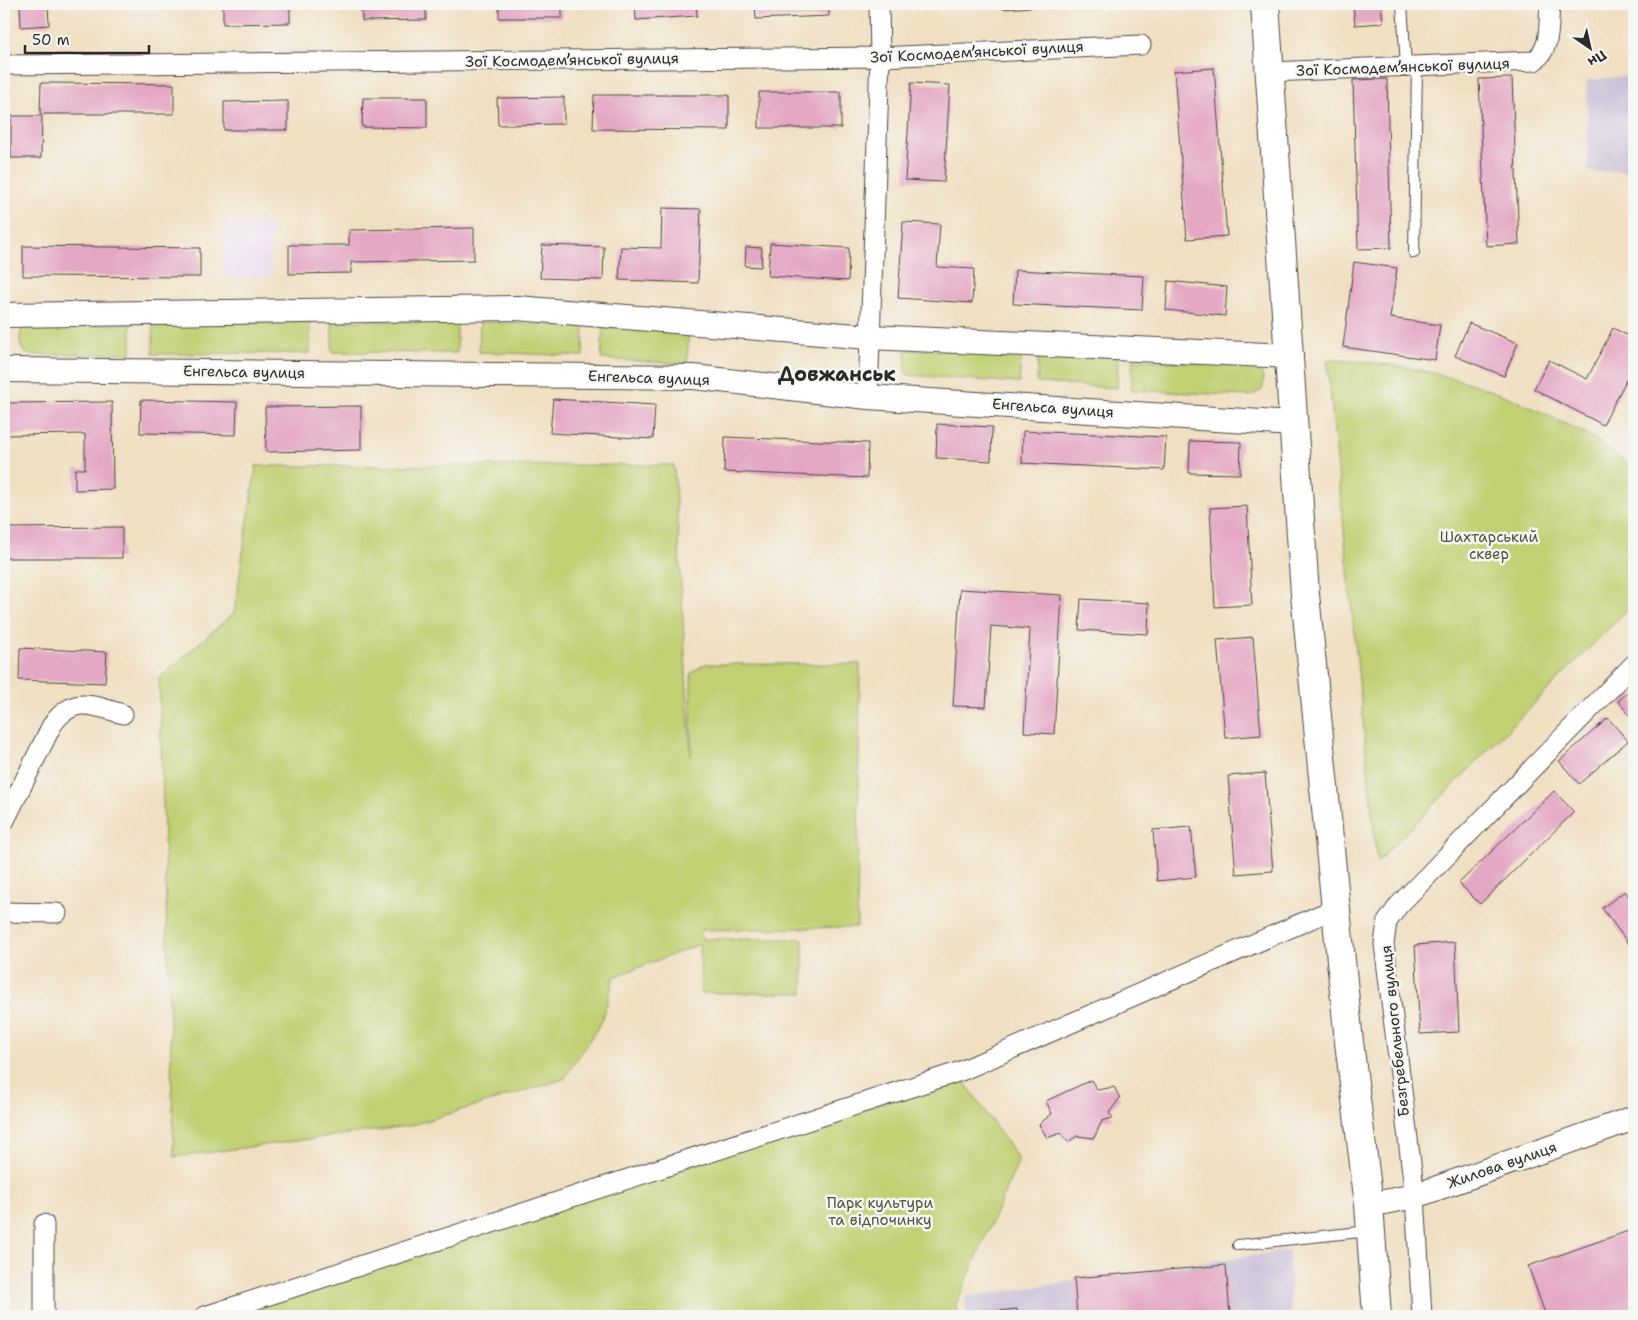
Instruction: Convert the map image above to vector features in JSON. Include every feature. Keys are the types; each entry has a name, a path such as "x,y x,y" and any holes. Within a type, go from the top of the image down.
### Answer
{"main road":[{"path":"1265,4 1291,356 1293,424 1305,594 1349,1042 1370,1218 1377,1316"}],"street":[{"path":"868,396 880,57 879,4"},
{"name":"Зої Космодем’янської вулиця","path":"1271,72 1534,61 1542,56 1547,48 1550,4"},
{"name":"Зої Космодем’янської вулиця","path":"4,65 880,57 1141,45"},
{"path":"4,315 517,308 869,337 1291,356"},
{"name":"Енгельса вулиця","path":"4,370 694,378 868,396 1293,424"},
{"name":"Безгребельного вулиця","path":"1422,1316 1415,1196 1384,944 1387,922 1399,905 1634,664"},
{"path":"4,822 60,713 72,705 90,704 123,714"},
{"path":"205,1316 961,1071 1336,908"},
{"path":"4,912 57,913"},
{"name":"Жилова вулиця","path":"1370,1218 1415,1196 1634,1118"},
{"path":"44,1224 44,1316"}],"lane":[{"path":"1402,4 1411,66 1414,252"},
{"path":"1238,1245 1370,1218"}],"shaded area":[{"path":"1627,76 1630,171 1588,172 1587,80"},
{"path":"224,223 271,224 270,277 223,276"},
{"path":"1289,1250 1291,1316 966,1316 965,1297"}],"green space":[{"path":"332,321 457,322 457,353 332,352"},
{"path":"310,322 310,353 153,354 153,323"},
{"path":"480,322 584,326 583,356 479,352"},
{"path":"131,324 131,353 32,355 25,353 20,343 21,332 25,325"},
{"path":"603,326 689,331 687,364 601,359"},
{"path":"906,350 1022,352 1019,383 908,375 905,373"},
{"path":"1038,353 1118,357 1117,388 1037,383"},
{"path":"1133,359 1253,366 1259,370 1262,376 1262,390 1250,396 1131,390"},
{"name":"Шахтарський сквер","path":"1327,360 1389,365 1419,370 1476,385 1533,408 1589,436 1634,469 1634,603 1377,862"},
{"path":"674,465 691,757 691,673 705,664 860,664 857,927 701,930 702,939 803,939 803,993 701,993 700,944 614,977 602,1021 564,1079 409,1126 174,1157 159,678 234,613 256,466"},
{"name":"Парк культури та відпочинку","path":"961,1077 1019,1160 956,1304 957,1316 230,1316"}],"building":[{"path":"20,4 48,4 49,25 21,27"},
{"path":"223,4 290,4 290,23 223,24"},
{"path":"362,4 426,4 426,20 362,21"},
{"path":"499,4 562,4 562,18 499,18"},
{"path":"635,4 696,4 697,16 636,20"},
{"path":"755,4 829,4 829,16 756,19"},
{"path":"1002,4 1061,4 1061,5 1003,9"},
{"path":"1353,4 1381,4 1383,23 1355,25"},
{"path":"1214,68 1227,236 1187,239 1174,71"},
{"path":"1512,78 1519,244 1486,246 1479,79"},
{"path":"1387,79 1391,248 1358,249 1353,80"},
{"path":"41,83 174,84 174,114 40,114"},
{"path":"911,83 950,85 944,182 905,180"},
{"path":"759,92 841,92 841,128 759,128"},
{"path":"594,95 729,95 729,130 593,129"},
{"path":"564,97 564,124 498,125 497,98"},
{"path":"363,98 427,98 427,128 362,127"},
{"path":"288,101 288,130 224,130 224,102"},
{"path":"11,116 42,116 41,158 11,158"},
{"path":"662,208 701,209 698,283 619,280 621,247 661,248"},
{"path":"903,222 940,224 937,267 974,269 972,303 898,298"},
{"path":"474,228 474,260 351,262 351,273 289,274 289,245 349,245 349,230"},
{"path":"770,243 849,248 848,281 768,276"},
{"path":"542,245 604,247 603,280 540,278"},
{"path":"23,246 200,248 200,277 23,276"},
{"path":"746,247 762,248 761,267 745,266"},
{"path":"1354,262 1397,268 1390,318 1440,325 1435,360 1343,347"},
{"path":"1015,270 1144,276 1142,310 1013,304"},
{"path":"1168,281 1227,287 1225,316 1166,310"},
{"path":"1469,323 1518,343 1504,376 1455,356"},
{"path":"1613,328 1634,339 1634,365 1603,425 1534,389 1549,360 1587,379"},
{"path":"553,399 655,405 653,439 550,433"},
{"path":"141,400 237,402 236,435 140,433"},
{"path":"112,402 113,489 75,490 75,469 85,469 85,434 4,435 4,403"},
{"path":"361,406 361,450 266,452 265,407"},
{"path":"937,424 992,427 991,461 936,458"},
{"path":"1023,431 1166,437 1164,470 1022,463"},
{"path":"725,437 868,443 867,478 724,472"},
{"path":"1190,441 1241,442 1240,474 1189,473"},
{"path":"1247,506 1252,605 1215,607 1210,508"},
{"path":"122,527 122,558 4,558 4,528"},
{"path":"960,589 1062,595 1054,734 1024,732 1030,629 991,626 986,707 953,706"},
{"path":"1081,599 1149,603 1148,634 1079,630"},
{"path":"1253,637 1261,735 1225,738 1217,640"},
{"path":"20,648 107,652 105,683 19,680"},
{"path":"1634,687 1634,721 1618,701"},
{"path":"1608,718 1628,741 1579,784 1559,761"},
{"path":"1265,773 1273,871 1236,874 1228,776"},
{"path":"1554,791 1574,812 1480,904 1459,883"},
{"path":"1191,827 1196,877 1157,881 1153,830"},
{"path":"1625,891 1634,904 1634,951 1602,908"},
{"path":"1455,942 1459,1032 1420,1034 1415,945"},
{"path":"1091,1080 1097,1090 1114,1087 1120,1098 1109,1113 1113,1118 1102,1121 1094,1138 1077,1136 1068,1142 1061,1133 1047,1138 1039,1124 1052,1114 1046,1101"},
{"path":"1634,1229 1634,1316 1546,1316 1528,1266"},
{"path":"1226,1265 1230,1316 1077,1316 1074,1278"},
{"path":"1017,1309 1018,1316 982,1316 981,1313"}],"district":[{"name":"Довжанськ","path":"837,374"}]}
